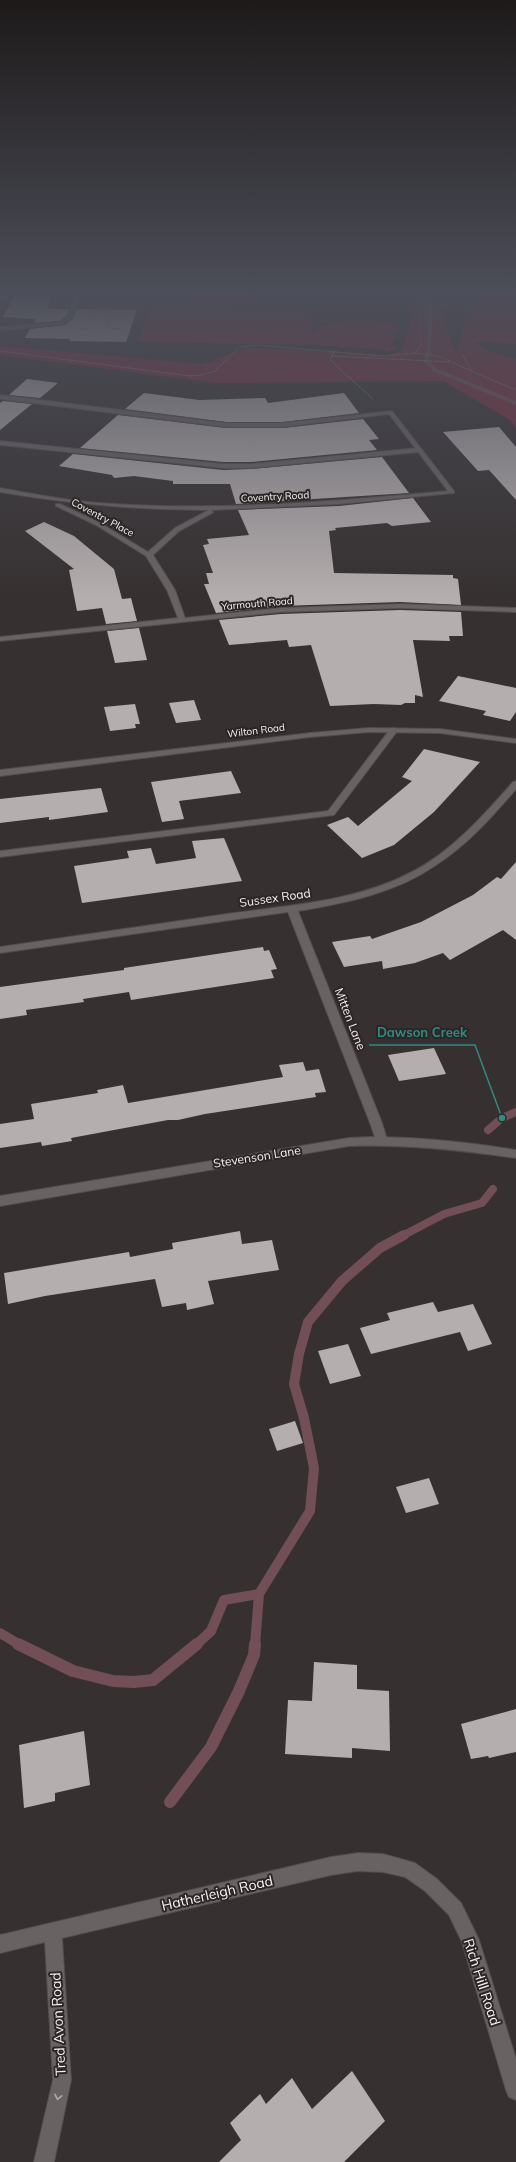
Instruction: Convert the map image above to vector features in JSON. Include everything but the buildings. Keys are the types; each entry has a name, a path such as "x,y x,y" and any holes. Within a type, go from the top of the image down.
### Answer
{"street":[{"name":"Coventry Road","path":"0,397 226,425 283,425 390,412 452,492 320,504 215,510 139,509 45,500 0,490"},
{"path":"0,443 224,466 251,466 419,450"},
{"name":"Coventry Place","path":"45,500 98,524 149,555 171,590 182,620"},
{"path":"149,555 165,537 177,528 215,510"},
{"name":"Yarmouth Road","path":"0,639 281,610 348,606 430,606 516,610"},
{"path":"0,854 331,813 394,730"},
{"name":"Wilton Road","path":"0,773 310,735 394,730 440,730 516,741"},
{"name":"Sussex Road","path":"0,950 328,903 399,882 433,863 471,834 516,784"},
{"name":"Mitten Lane","path":"292,909 376,1123 381,1140"},
{"name":"Stevenson Lane","path":"0,1201 317,1147 381,1140 446,1144 516,1154"},
{"name":"Hatherleigh Road","path":"0,1944 331,1866 358,1862 383,1863 409,1869 430,1885"},
{"name":"Rich Hill Road","path":"430,1885 455,1909 470,1940 516,2090"},
{"name":"Tred Avon Road","path":"44,2162 62,2080 53,1932"}],"path":[{"path":"371,397 378,403"}],"shaded area":[{"path":"470,397 516,397 516,428 510,420"}],"waterway":[{"path":"501,397 516,403"},
{"path":"488,1130 502,1118 516,1112"},
{"path":"402,1236 444,1214 482,1203 493,1189"},
{"path":"259,1594 310,1511 314,1468 304,1418 294,1384 299,1354 308,1322 342,1281 380,1248 404,1235"},
{"path":"196,1645 211,1631 224,1600 259,1594"},
{"path":"255,1645 259,1594"},
{"path":"0,1633 20,1645"},
{"path":"20,1645 73,1671 113,1681 134,1682 153,1680 197,1644"},
{"path":"170,1802 211,1747 239,1691 254,1655 255,1644"}],"place":[{"name":"Dawson Creek","path":"502,1118"}]}
